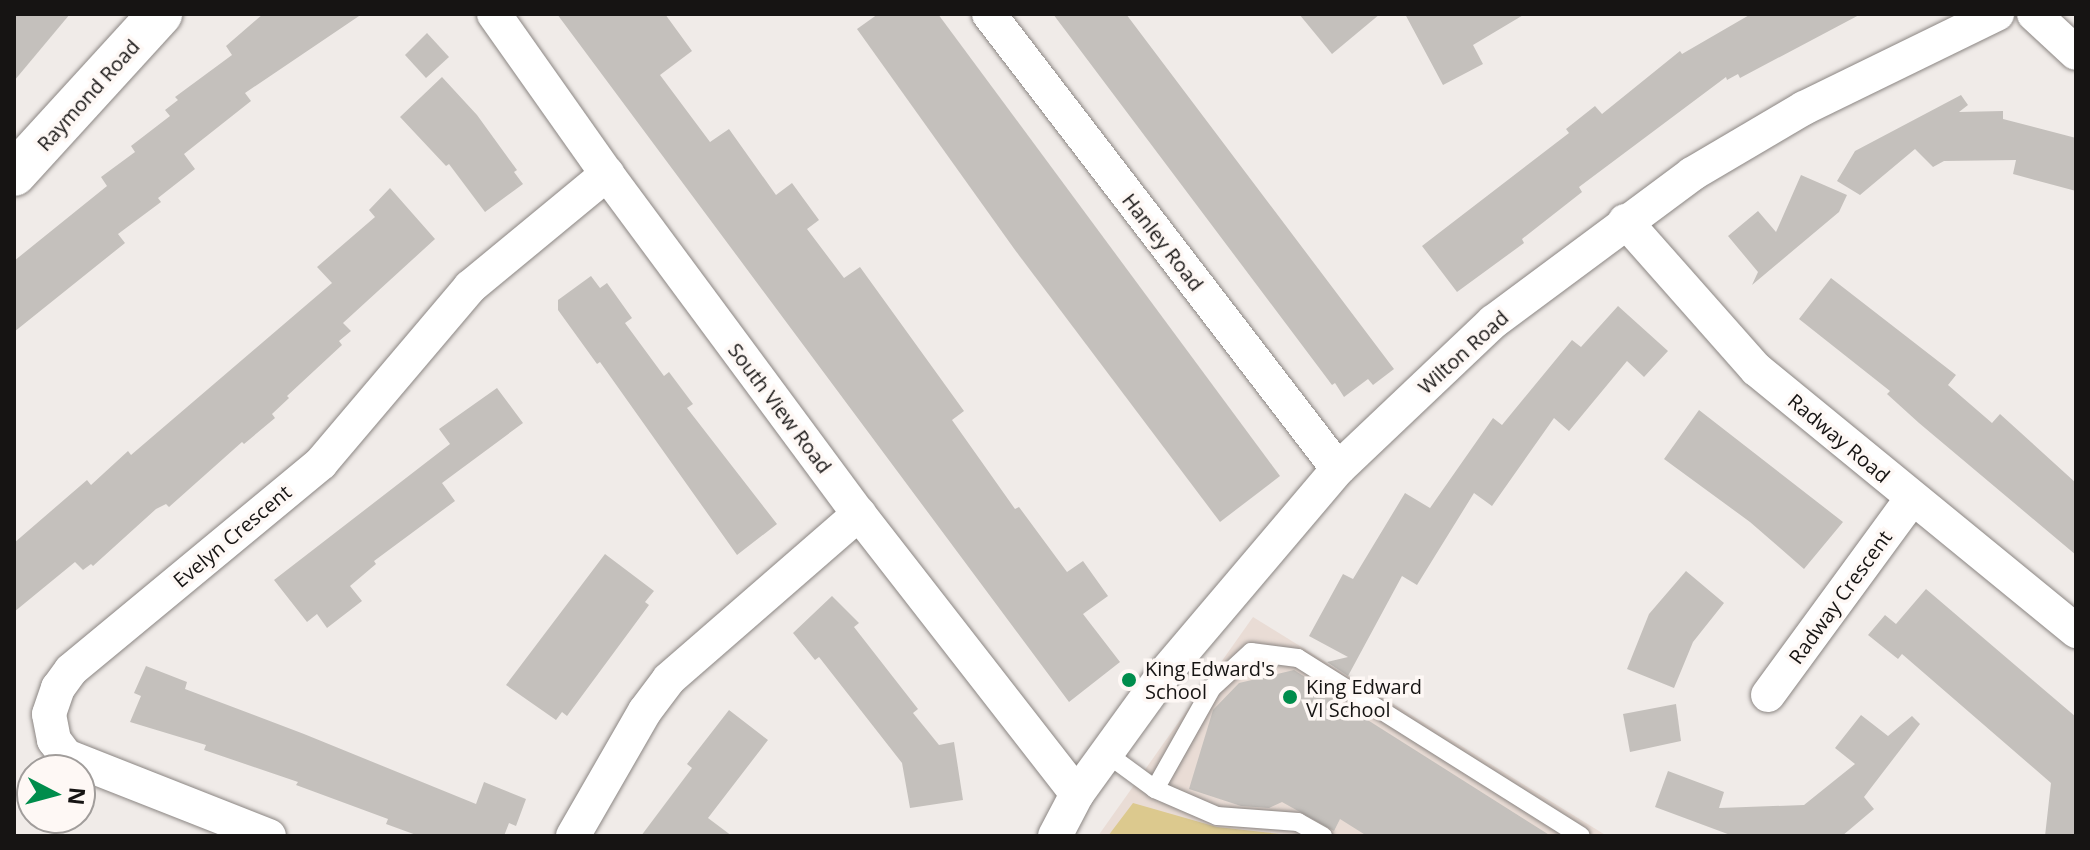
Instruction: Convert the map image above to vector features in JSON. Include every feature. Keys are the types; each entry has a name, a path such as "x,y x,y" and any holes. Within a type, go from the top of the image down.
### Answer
{"street":[{"name":"Raymond Road","path":"14,174 160,14"},
{"name":"South View Road","path":"494,14 607,174 859,514 1077,794"},
{"name":"Hanley Road","path":"989,14 1338,469"},
{"name":"Wilton Road","path":"1055,836 1077,794 1164,674 1338,469 1493,322 1692,174 1804,108 1997,14"},
{"path":"2034,14 2076,53"},
{"name":"Evelyn Crescent","path":"269,836 66,756 54,740 49,714 58,688 71,670 321,463 470,287 607,174"},
{"name":"Radway Road","path":"1625,221 1756,369 2076,631"},
{"name":"Radway Crescent","path":"1768,695 1912,498"},
{"path":"573,836 645,711 669,679 859,514"}],"lane":[{"path":"1155,789 1212,688 1251,652 1298,658 1581,836"},
{"path":"1106,753 1155,789 1217,816 1298,822 1323,836"}],"shaded area":[{"name":"King Edward VI School","path":"1253,617 1607,836 1098,836"},
{"path":"1133,803 1217,827 1298,836 1108,836"}],"building":[{"path":"14,14 70,14 14,81"},
{"path":"263,14 362,14 245,93 251,101 184,154 195,169 158,198 161,202 118,234 125,243 14,332 14,261 107,186 101,177 135,152 131,146 170,116 165,110 178,100 175,97 232,55 226,46"},
{"path":"557,14 665,14 692,51 660,75 710,142 729,129 776,195 792,183 819,220 807,229 844,278 860,267 964,411 952,420 1015,509 1019,507 1067,572 1083,561 1108,596 1083,614 1120,662 1069,702"},
{"path":"878,14 938,14 1280,476 1220,522 1015,250 857,29"},
{"path":"1053,14 1126,14 1394,369 1373,385 1368,379 1344,397 1335,383 1332,385"},
{"path":"1299,14 1380,14 1332,54"},
{"path":"1405,14 1525,14 1473,45 1483,64 1443,85"},
{"path":"1751,14 1861,14 1740,78 1738,74 1727,80 1726,77 1579,187 1582,192 1522,239 1524,243 1457,292 1422,246 1569,133 1566,129 1595,106 1602,114 1680,51 1682,54"},
{"path":"427,33 449,57 426,78 405,55"},
{"path":"442,77 477,115 517,170 514,172 523,184 485,212 449,164 446,166 400,117"},
{"path":"1961,95 1968,105 1959,112 2003,111 2003,119 2076,138 2076,191 2013,174 2016,160 1944,161 1933,167 1915,149 1860,195 1837,181 1855,151"},
{"path":"1801,175 1847,195 1839,212 1752,285 1758,272 1728,236 1758,211 1776,232"},
{"path":"390,188 435,239 343,323 351,331 339,341 342,345 287,396 289,398 272,414 275,418 244,444 242,442 169,507 166,504 156,509 93,566 91,564 83,570 75,562 14,612 14,543 87,480 91,485 128,451 131,455 332,283 317,267 375,217 369,210"},
{"path":"591,276 600,288 607,283 632,318 625,323 664,376 669,372 693,404 687,408 777,524 737,555 600,362 597,364 558,310 558,300"},
{"path":"1831,278 1956,375 1948,385 1992,423 2000,414 2076,483 2076,555 1919,423 1887,394 1890,391 1799,319"},
{"path":"1618,306 1668,351 1644,377 1627,361 1569,431 1554,418 1492,506 1474,493 1417,585 1402,576 1348,676 1327,662 1348,657 1309,636 1343,574 1353,579 1405,493 1430,508 1493,418 1502,425 1572,340 1581,347"},
{"path":"497,388 523,423 442,483 455,501 374,561 376,564 350,586 362,601 327,628 317,614 307,622 274,580 450,444 439,429"},
{"path":"1699,410 1843,522 1804,569 1750,522 1664,459"},
{"path":"605,554 654,591 645,602 649,605 567,716 562,712 556,720 506,685"},
{"path":"1686,571 1724,603 1693,642 1674,688 1627,669 1649,614"},
{"path":"1926,589 2076,717 2076,836 2045,836 2051,783 1902,654 1898,659 1868,635 1885,615 1896,624"},
{"path":"832,596 859,623 854,627 918,709 913,713 939,745 954,742 963,800 910,808 902,763 819,657 815,660 793,633"},
{"path":"146,666 187,682 185,689 476,804 484,782 526,799 516,826 509,823 504,836 419,836 386,824 388,819 296,785 298,782 204,750 206,745 130,722 141,696 134,693"},
{"path":"1294,670 1337,697 1336,700 1551,836 1367,836 1340,819 1334,831 1282,802 1269,808 1241,806 1189,789 1213,710 1239,683"},
{"path":"1676,704 1681,741 1630,752 1623,714"},
{"path":"729,710 768,740 708,818 732,836 641,836 692,768 687,764"},
{"path":"1861,715 1888,736 1912,716 1920,724 1864,797 1874,809 1842,836 1733,836 1655,807 1668,771 1724,792 1719,808 1804,805 1855,764 1835,748"}],"place":[{"name":"King Edward's School","path":"1129,680"},
{"name":"King Edward VI School","path":"1290,697"}]}
